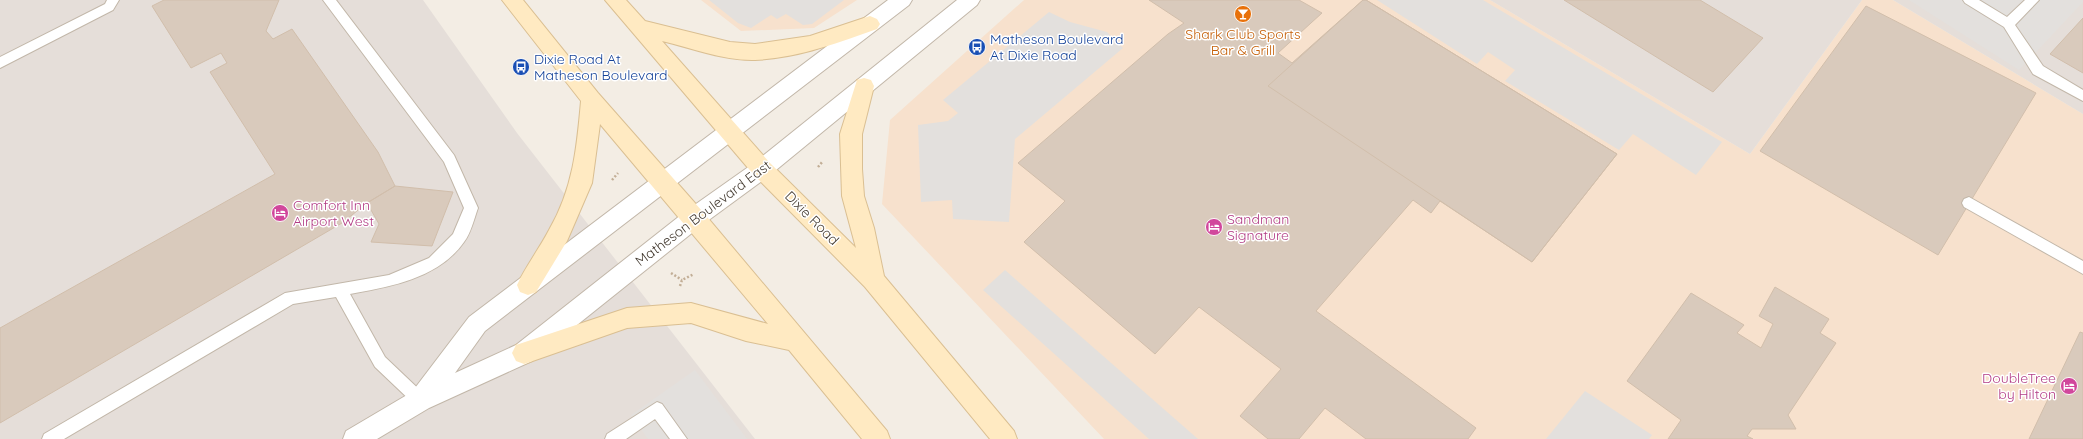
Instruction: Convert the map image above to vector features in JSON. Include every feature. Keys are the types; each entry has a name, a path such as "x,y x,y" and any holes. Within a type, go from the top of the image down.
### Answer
{"main road":[{"path":"512,0 591,99 663,181 878,439"},
{"name":"Dixie Road","path":"615,0 762,169 873,280 1006,439"},
{"path":"638,26 730,50 755,52 810,44 870,24"},
{"path":"864,86 850,134 851,169 853,196 863,228 873,280"},
{"path":"528,285 559,234 581,183 588,143 591,99"},
{"path":"524,353 627,318 691,313 746,330 797,342"}],"street":[{"name":"Matheson Boulevard East","path":"420,400 477,324 902,0"},
{"name":"Matheson Boulevard East","path":"361,438 420,400 524,353 694,218 762,169 970,0"}],"lane":[{"path":"0,63 109,7 113,0"},
{"path":"50,439 290,298 340,291 390,281 434,262 459,238 470,208 449,159 329,0"},
{"path":"1969,0 2008,24 2038,70 2083,96"},
{"path":"2008,24 2033,0"},
{"path":"1969,203 2083,268"},
{"path":"340,291 380,362 420,400"},
{"path":"613,439 657,409 679,439"}],"path":[{"path":"818,167 823,160"},
{"path":"612,180 620,171"},
{"path":"668,271 682,280"},
{"path":"678,293 682,280 694,274"}],"shaded area":[{"path":"0,0 423,0 517,133 755,439 0,439"},
{"path":"701,0 857,0 814,28 741,31"},
{"path":"709,0 844,0 812,24 803,25 786,14 777,19 771,15 751,28 738,23"},
{"path":"1024,0 1490,0 1750,154 1862,0 1893,0 2083,114 2083,439 1104,439 882,204 890,120"},
{"path":"1377,0 1483,0 1722,142 1696,175 1633,134 1619,150 1505,81 1515,70 1488,52 1477,64"},
{"path":"1490,0 1862,0 1750,154"},
{"path":"1893,0 2083,0 2083,114"},
{"path":"1909,0 2083,0 2083,2 2019,70"},
{"path":"1049,12 1070,22 1107,32 1123,48 1015,139 1009,222 953,219 952,200 921,202 918,125 948,121 958,113 943,100"},
{"path":"1005,270 1198,439 1149,439 983,290"},
{"path":"695,370 747,439 648,439 631,415"},
{"path":"1585,391 1652,435 1649,439 1546,439"}],"building":[{"name":"Comfort Inn Airport West","path":"164,0 279,0 266,31 273,39 292,29 378,152 395,186 367,203 342,223 0,423 0,328 275,174 210,72 227,63 221,53 191,68 152,6"},
{"name":"Sandman Signature","path":"1149,0 1299,0 1322,13 1278,53 1292,63 1363,0 1366,0 1617,154 1532,262 1440,201 1431,213 1413,200 1316,311 1476,428 1468,439 1366,439 1325,408 1299,439 1268,439 1240,416 1281,369 1199,307 1155,354 1024,242 1065,201 1018,163 1168,34 1184,23"},
{"path":"1363,0 1366,0 1617,154 1532,262 1268,86"},
{"path":"1564,0 1700,0 1763,38 1713,92"},
{"path":"1866,6 2036,93 1938,255 1760,151"},
{"path":"2083,18 2083,73 2050,54"},
{"path":"395,186 453,192 432,246 371,242 379,224 367,203"},
{"path":"1775,287 1829,319 1820,333 1836,343 1788,415 1796,429 1752,429 1747,436 1753,439 1668,439 1681,420 1627,381 1691,293 1744,325 1737,333 1761,348 1773,324 1759,316"},
{"name":"DoubleTree by Hilton","path":"2080,332 2083,333 2083,439 2029,439"}],"place":[{"name":"Shark Club Sports Bar & Grill","path":"1243,14"},
{"name":"Matheson Boulevard At Dixie Road","path":"977,47"},
{"name":"Dixie Road At Matheson Boulevard","path":"521,67"},
{"name":"Comfort Inn Airport West","path":"280,213"},
{"name":"Sandman Signature","path":"1214,227"},
{"name":"DoubleTree by Hilton","path":"2069,386"}]}
